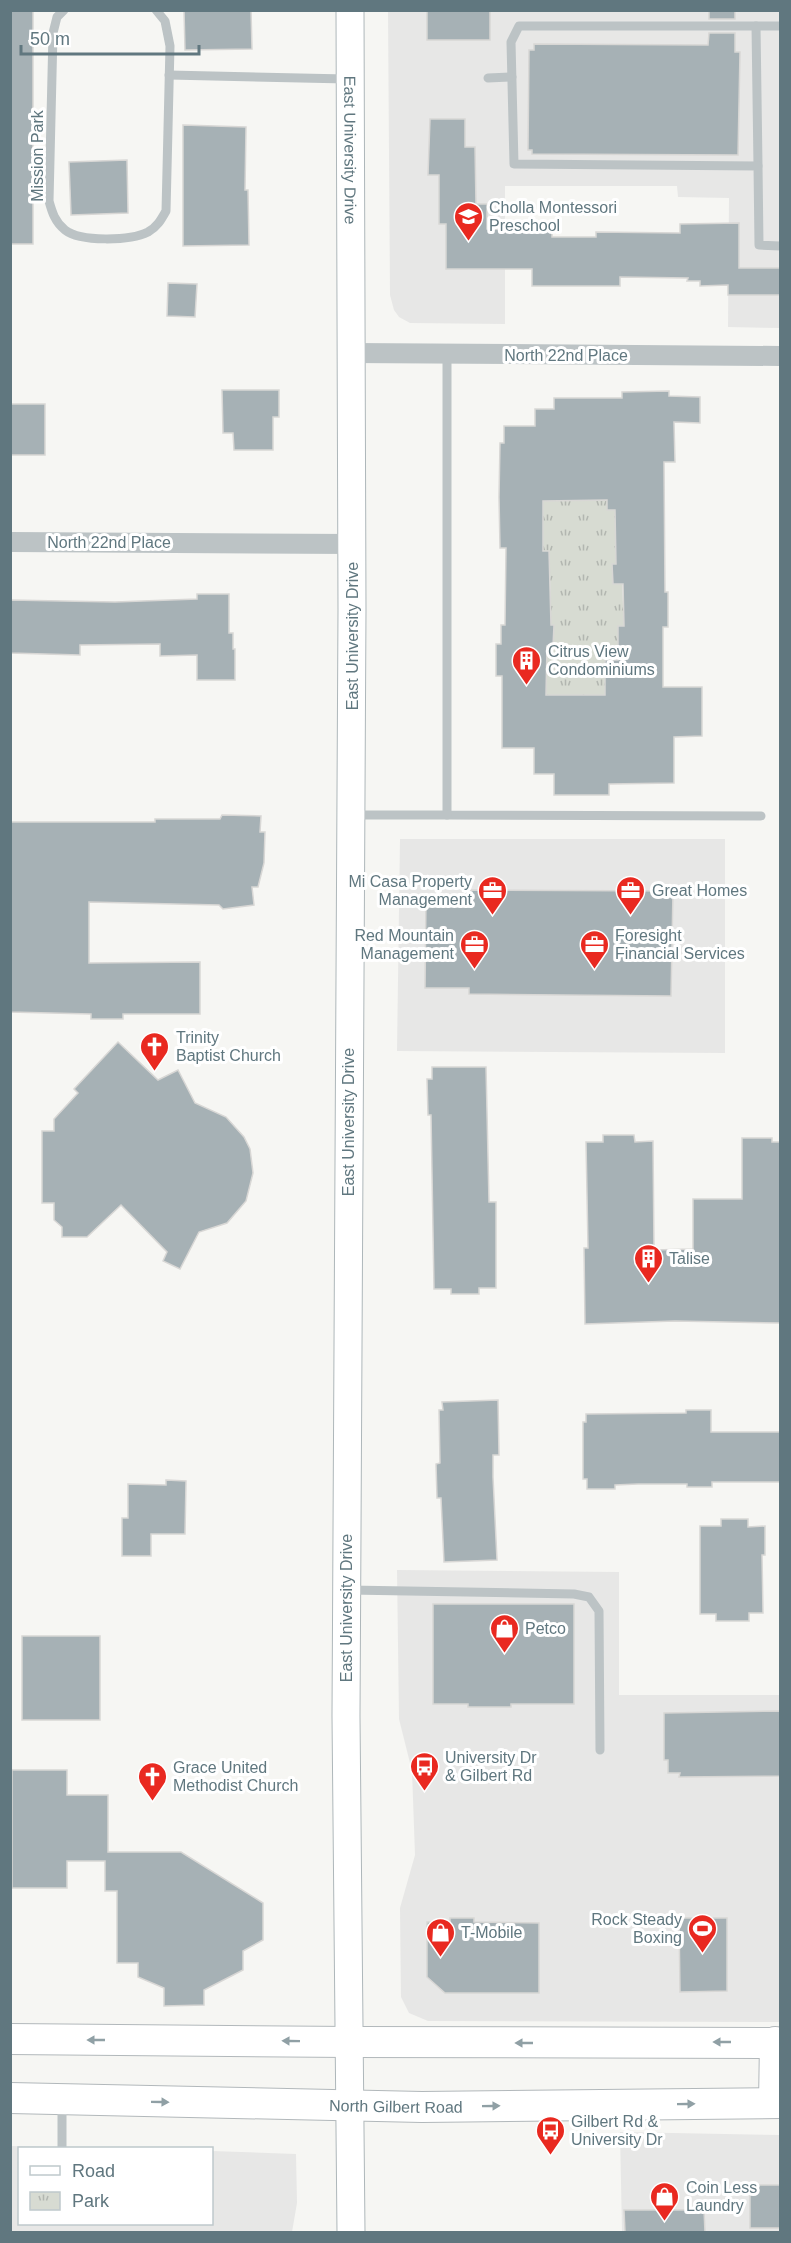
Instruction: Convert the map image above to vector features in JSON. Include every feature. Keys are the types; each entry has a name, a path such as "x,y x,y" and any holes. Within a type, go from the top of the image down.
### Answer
{"main road":[{"name":"East University Drive","path":"350,10 352,544 346,1590 350,2042 348,2105 351,2232"},
{"path":"16,2042 778,2042 777,2103"},
{"name":"North Gilbert Road","path":"10,2098 422,2107 777,2103"}],"street":[{"name":"North 22nd Place","path":"351,353 780,356"},
{"name":"North 22nd Place","path":"10,542 352,544"}],"lane":[{"name":"Mission Park","path":"64,10 57,17 53,33 49,201 54,217 65,231 79,236 101,238 131,238 146,233 158,225 166,211 170,46 165,21 156,10"},
{"path":"758,166 514,164 511,42 519,26 780,26"},
{"path":"756,26 759,246 780,246"},
{"path":"169,75 350,79"},
{"path":"488,78 512,77"},
{"path":"447,354 447,815"},
{"path":"351,814 762,816"},
{"path":"346,1590 574,1594 589,1597 599,1611 600,1750"},
{"path":"62,2100 62,2147"}],"shaded area":[{"path":"388,11 780,11 780,328 728,327 729,198 678,197 677,186 505,186 505,324 410,323 399,317 394,310 390,295"},
{"path":"400,839 725,839 725,1053 397,1051"},
{"path":"397,1570 619,1572 619,1695 780,1695 780,2022 428,2021 409,2013 401,1997 400,1908 415,1855 412,1771 399,1719"},
{"path":"620,2132 780,2135 780,2232 622,2232"},
{"path":"10,2146 56,2147 18,2147 18,2225 213,2225 213,2151 296,2154 297,2203 292,2232 11,2232"}],"green space":[{"path":"628,427 629,461 607,461 607,510 615,510 615,529 619,530 619,564 612,565 613,584 622,584 624,626 618,627 618,660 605,660 605,678 613,678 613,698 623,698 623,733 609,737 574,737 573,741 556,741 555,748 546,748 547,717 555,717 555,696 546,695 546,676 540,676 540,646 553,645 553,625 546,625 546,607 551,604 549,551 543,551 543,495 552,495 552,477 545,476 545,445 553,445 553,454 573,454 574,445 606,445 606,428","holes":["561,473 579,473 580,476 584,476 584,480 590,480 590,500 572,500 571,495 561,492","574,695 593,695 593,714 583,718 582,723 565,723 565,703 573,699"]}],"building":[{"path":"10,10 33,10 33,244 10,244"},
{"path":"184,10 251,10 252,49 185,50"},
{"path":"427,10 490,10 490,40 427,40"},
{"path":"709,10 735,10 735,19 709,19"},
{"path":"709,33 735,33 735,52 740,52 738,155 532,154 532,150 528,150 529,50 534,50 534,44 708,45"},
{"path":"430,119 465,119 465,147 475,147 476,204 487,204 487,229 552,230 552,237 596,237 596,232 680,233 680,224 739,223 739,268 780,268 780,295 728,295 728,285 700,286 700,281 687,281 688,278 620,277 620,286 532,286 532,269 446,269 446,224 439,224 439,175 428,175"},
{"path":"183,125 246,127 245,190 248,190 249,245 183,246"},
{"path":"127,160 128,213 71,215 69,162"},
{"path":"168,283 197,284 195,317 167,316"},
{"path":"222,390 279,390 279,417 273,417 273,450 234,450 233,433 223,433"},
{"path":"669,391 669,396 700,397 700,423 674,422 675,462 664,462 665,592 668,592 668,627 663,627 663,687 702,687 702,736 674,737 674,783 609,784 609,795 554,795 554,774 534,774 534,748 502,748 502,676 496,676 496,644 501,644 501,625 505,625 506,548 500,548 500,443 504,443 504,426 535,426 535,409 554,409 554,398 622,398 622,392","holes":["607,500 607,510 615,510 616,564 612,564 613,584 623,584 624,626 618,626 618,660 605,660 605,695 546,695 547,646 553,646 554,625 551,625 549,551 543,551 543,501"]},
{"path":"10,404 45,404 45,455 10,455"},
{"path":"197,594 229,594 229,633 233,633 235,680 197,680 197,655 160,656 160,644 80,645 80,655 10,653 10,600 115,602 197,599"},
{"path":"222,815 261,816 260,832 265,832 264,863 258,887 252,887 254,905 223,909 219,905 89,902 89,963 200,962 200,1014 123,1014 123,1019 91,1019 91,1014 10,1012 10,822 155,822 155,819 220,819"},
{"path":"464,890 673,891 671,996 469,994 469,988 425,988 426,897 464,897"},
{"path":"118,1042 158,1080 178,1070 195,1103 226,1117 244,1137 250,1149 253,1173 246,1201 227,1223 199,1232 180,1269 163,1261 167,1252 121,1205 87,1237 62,1237 62,1227 54,1220 54,1203 42,1203 42,1131 54,1131 54,1119 78,1093 74,1089"},
{"path":"432,1067 486,1067 489,1202 496,1202 496,1288 479,1288 479,1294 451,1294 451,1289 434,1289 431,1115 428,1115 427,1079 432,1079"},
{"path":"603,1135 634,1135 635,1142 653,1141 654,1250 693,1249 693,1199 742,1199 742,1138 772,1138 772,1142 780,1142 780,1323 675,1321 585,1324 584,1248 588,1248 586,1142 603,1142"},
{"path":"498,1400 499,1455 493,1455 497,1560 444,1562 441,1498 437,1498 436,1464 440,1463 439,1410 443,1410 442,1402"},
{"path":"686,1410 711,1410 711,1432 780,1432 780,1482 712,1482 712,1487 687,1487 687,1484 638,1484 615,1485 615,1489 587,1489 587,1479 583,1479 583,1422 586,1422 586,1414 686,1413"},
{"path":"166,1480 186,1481 185,1534 151,1534 151,1556 122,1556 122,1518 128,1518 128,1484 166,1485"},
{"path":"721,1519 748,1519 748,1527 765,1526 765,1555 762,1555 763,1613 749,1613 749,1621 716,1621 716,1614 700,1614 700,1526 721,1526"},
{"name":"Petco","path":"433,1604 574,1604 574,1704 468,1707 468,1704 433,1704"},
{"path":"22,1636 100,1636 100,1720 22,1720"},
{"path":"780,1711 780,1776 679,1777 680,1773 668,1773 668,1760 664,1760 664,1713"},
{"path":"12,1770 67,1770 67,1795 108,1795 108,1852 181,1852 263,1903 263,1940 243,1951 243,1970 204,1990 204,2005 164,2006 164,1988 138,1977 138,1963 117,1963 117,1891 105,1891 105,1861 67,1861 67,1888 12,1888"},
{"path":"450,1918 474,1918 474,1922 539,1923 539,1993 445,1993 427,1977 427,1922 450,1922"},
{"name":"Rock Steady Boxing","path":"679,1918 727,1918 727,1991 680,1992"},
{"path":"750,2185 780,2185 780,2228 750,2228"},
{"name":"Coin Less Laundry","path":"624,2210 704,2210 705,2232 625,2232"}],"place":[{"name":"Cholla Montessori Preschool","path":"468,242"},
{"name":"Citrus View Condominiums","path":"527,686"},
{"name":"Mi Casa Property Management","path":"493,916"},
{"name":"Great Homes","path":"631,916"},
{"name":"Red Mountain Management","path":"475,970"},
{"name":"Foresight Financial Services","path":"594,970"},
{"name":"Trinity Baptist Church","path":"155,1072"},
{"name":"Talise","path":"648,1284"},
{"name":"Petco","path":"504,1654"},
{"name":"University Dr & Gilbert Rd","path":"424,1792"},
{"name":"Grace United Methodist Church","path":"152,1802"},
{"name":"Rock Steady Boxing","path":"703,1954"},
{"name":"T-Mobile","path":"440,1958"},
{"name":"Gilbert Rd & University Dr","path":"550,2156"},
{"name":"Coin Less Laundry","path":"665,2222"}]}
